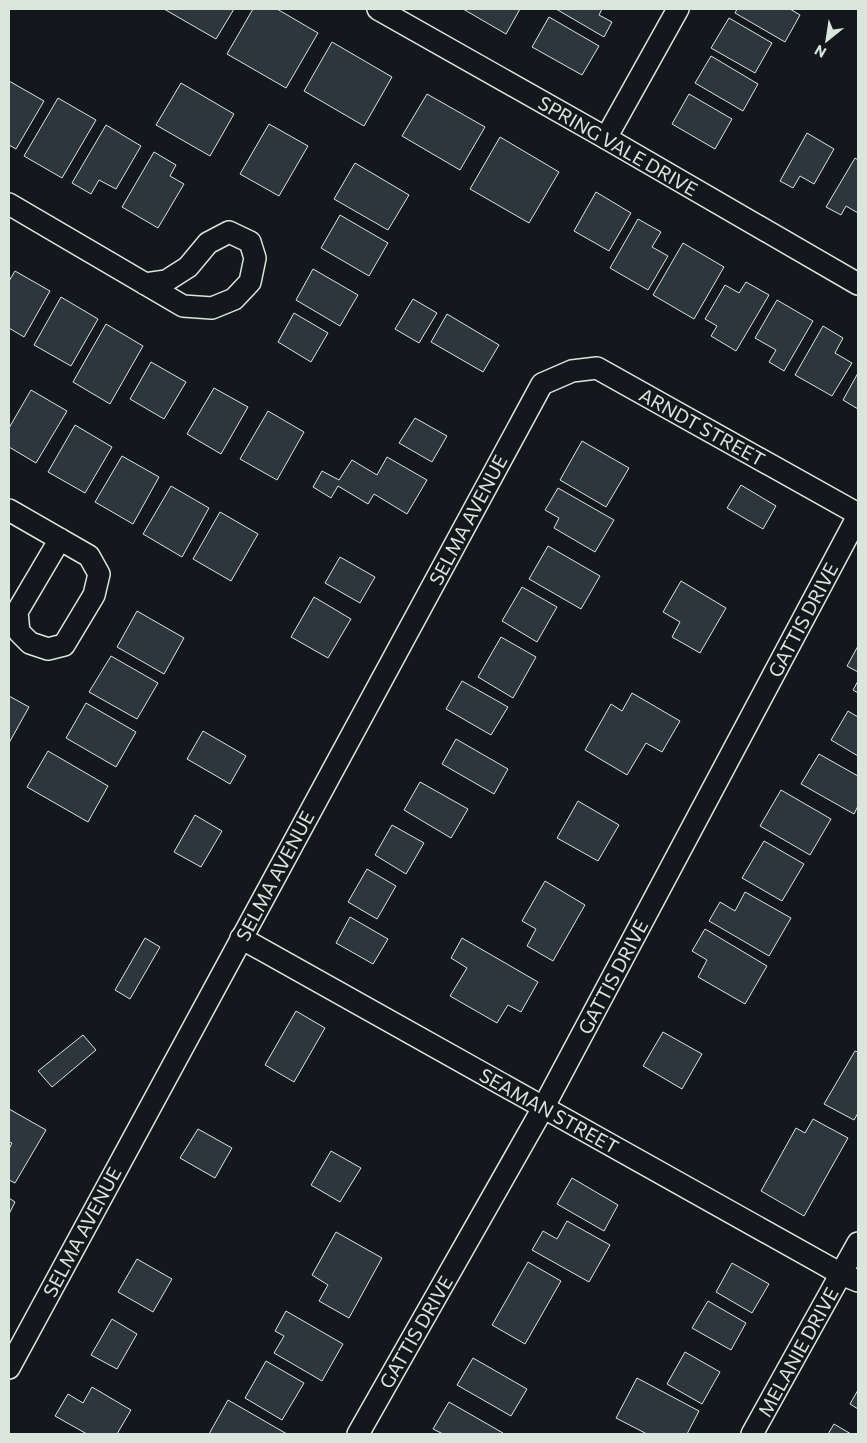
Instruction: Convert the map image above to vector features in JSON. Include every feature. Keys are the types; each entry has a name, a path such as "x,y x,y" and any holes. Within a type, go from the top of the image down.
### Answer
{"street":[{"path":"606,138 678,9"},
{"name":"SPRING VALE DRIVE","path":"387,11 858,284"},
{"path":"9,204 145,284 183,306 212,308 234,299 250,282 255,258 250,242 229,232 208,243 188,267 166,282 145,284"},
{"name":"ARNDT STREET","path":"542,384 572,372 597,368 858,515"},
{"name":"SELMA AVENUE","path":"9,1368 542,384"},
{"path":"9,510 60,539 89,556 99,574 94,595 64,645 48,649 30,643 19,632 17,612 60,539"},
{"name":"GATTIS DRIVE","path":"358,1434 543,1108 858,515"},
{"name":"SEAMAN STREET","path":"242,938 850,1278"},
{"name":"MELANIE DRIVE","path":"752,1434 850,1278 858,1243"}],"building":[{"path":"164,9 234,9 216,39"},
{"path":"253,9 277,9 318,33 286,88 227,54"},
{"path":"463,9 520,9 506,34"},
{"path":"556,9 602,9 599,15 612,22 604,37"},
{"path":"737,9 790,9 800,15 785,42 735,13"},
{"path":"549,17 599,46 582,75 532,47"},
{"path":"729,18 772,43 755,73 711,48"},
{"path":"332,42 392,77 364,126 304,91"},
{"path":"711,56 758,84 743,111 695,83"},
{"path":"9,81 44,101 16,149 9,145"},
{"path":"181,83 234,114 210,156 156,125"},
{"path":"427,94 485,127 460,170 402,136"},
{"path":"689,94 732,119 715,149 672,124"},
{"path":"58,98 96,120 62,178 24,156"},
{"path":"269,124 308,146 279,196 240,174"},
{"path":"106,125 141,146 116,189 99,180 91,194 72,183"},
{"path":"807,133 834,149 814,184 800,176 793,188 780,181"},
{"path":"500,137 559,172 529,223 470,189"},
{"path":"154,152 176,165 170,176 184,184 158,228 122,207"},
{"path":"855,158 858,160 858,213 846,206 841,215 826,207"},
{"path":"355,163 409,195 388,230 334,199"},
{"path":"596,192 631,213 609,251 574,231"},
{"path":"340,215 388,243 369,276 321,248"},
{"path":"638,219 661,232 652,247 668,256 648,290 610,268"},
{"path":"683,243 724,267 694,319 653,295"},
{"path":"313,269 358,295 340,326 296,300"},
{"path":"15,271 50,291 24,337 9,328 9,281"},
{"path":"746,282 769,295 736,351 711,336 717,326 705,319 725,285 739,293"},
{"path":"61,297 98,319 71,366 34,345"},
{"path":"413,299 437,313 419,343 395,329"},
{"path":"777,300 813,321 784,371 769,362 776,350 755,338"},
{"path":"294,313 328,333 311,362 278,342"},
{"path":"447,314 499,345 483,372 431,342"},
{"path":"106,324 143,346 110,404 73,382"},
{"path":"823,326 843,338 835,353 852,363 832,396 795,375"},
{"path":"151,362 186,382 164,419 130,399"},
{"path":"858,373 858,409 843,400"},
{"path":"214,388 248,407 221,454 187,434"},
{"path":"31,390 67,411 36,463 9,447 9,428"},
{"path":"268,411 304,432 277,480 240,459"},
{"path":"415,418 447,436 432,462 399,443"},
{"path":"75,425 112,447 85,493 48,472"},
{"path":"582,441 629,468 606,507 560,480"},
{"path":"122,456 159,477 133,524 95,502"},
{"path":"387,457 427,480 407,514 374,494 368,504 338,486 331,498 313,487 322,471 339,480 352,460 377,475"},
{"path":"741,485 776,506 763,529 727,508"},
{"path":"171,486 209,508 182,557 143,534"},
{"path":"558,488 614,520 595,552 554,528 559,518 545,510"},
{"path":"220,512 258,534 231,581 193,559"},
{"path":"548,546 600,576 581,609 529,579"},
{"path":"340,557 375,577 360,603 325,583"},
{"path":"681,581 726,608 700,653 672,637 680,622 663,612"},
{"path":"522,587 557,607 537,642 502,621"},
{"path":"314,597 351,619 328,658 291,637"},
{"path":"137,611 184,638 164,674 117,647"},
{"path":"501,637 536,657 513,698 478,677"},
{"path":"858,646 858,672 847,666"},
{"path":"111,656 158,683 137,719 89,692"},
{"path":"462,681 508,707 491,735 446,709"},
{"path":"858,681 858,693 853,690"},
{"path":"632,693 680,721 662,752 646,743 627,775 585,750 611,704 622,711"},
{"path":"9,696 29,707 9,743"},
{"path":"86,703 136,732 116,767 66,738"},
{"path":"848,711 858,717 858,756 831,740"},
{"path":"203,731 246,756 230,784 187,759"},
{"path":"456,739 508,769 494,794 442,764"},
{"path":"48,751 108,786 88,822 27,787"},
{"path":"819,754 858,776 858,806 854,814 801,784"},
{"path":"420,782 468,809 451,838 404,810"},
{"path":"781,790 831,819 810,855 760,826"},
{"path":"578,801 619,825 598,861 557,838"},
{"path":"195,815 222,831 201,867 174,852"},
{"path":"392,825 424,843 406,874 375,855"},
{"path":"764,841 804,864 782,901 742,878"},
{"path":"367,869 396,886 377,919 348,902"},
{"path":"545,881 585,905 553,961 527,946 536,929 522,921"},
{"path":"745,892 791,918 769,956 709,921 720,902 735,911"},
{"path":"350,917 388,939 373,964 336,943"},
{"path":"705,929 767,966 745,1004 698,977 707,960 692,951"},
{"path":"145,938 160,947 130,999 115,990"},
{"path":"462,938 538,982 521,1012 508,1005 497,1023 450,996 467,968 451,958"},
{"path":"296,1011 325,1028 294,1082 265,1065"},
{"path":"663,1032 702,1054 682,1089 643,1066"},
{"path":"83,1035 96,1050 52,1087 38,1071"},
{"path":"855,1051 858,1052 858,1113 854,1120 824,1104"},
{"path":"9,1109 46,1130 15,1183 9,1180 9,1149 12,1143 9,1142"},
{"path":"813,1119 848,1138 804,1216 761,1191 796,1128 805,1133"},
{"path":"198,1129 232,1148 215,1178 180,1158"},
{"path":"331,1151 361,1168 340,1202 311,1185"},
{"path":"572,1178 618,1205 604,1231 557,1204"},
{"path":"9,1198 15,1202 9,1214"},
{"path":"567,1221 610,1245 589,1282 532,1250 543,1231 557,1239"},
{"path":"336,1232 382,1258 349,1318 319,1301 328,1285 312,1275"},
{"path":"137,1259 172,1279 153,1312 118,1292"},
{"path":"528,1262 561,1281 525,1344 492,1325"},
{"path":"732,1263 769,1284 752,1313 716,1292"},
{"path":"708,1301 746,1323 731,1350 692,1328"},
{"path":"286,1311 343,1344 322,1381 274,1353 284,1336 275,1331"},
{"path":"112,1319 137,1334 117,1369 91,1355"},
{"path":"685,1352 720,1372 702,1404 667,1384"},
{"path":"473,1358 527,1389 511,1416 457,1385"},
{"path":"266,1361 304,1383 282,1420 245,1398"},
{"path":"637,1378 699,1411 687,1434 647,1434 616,1418"},
{"path":"92,1387 131,1410 117,1434 87,1434 55,1416 68,1394 83,1403"},
{"path":"858,1390 858,1409 850,1404"},
{"path":"228,1400 287,1434 209,1434"},
{"path":"449,1402 503,1433 443,1434 433,1429"},
{"path":"834,1424 851,1434 828,1434"}]}
